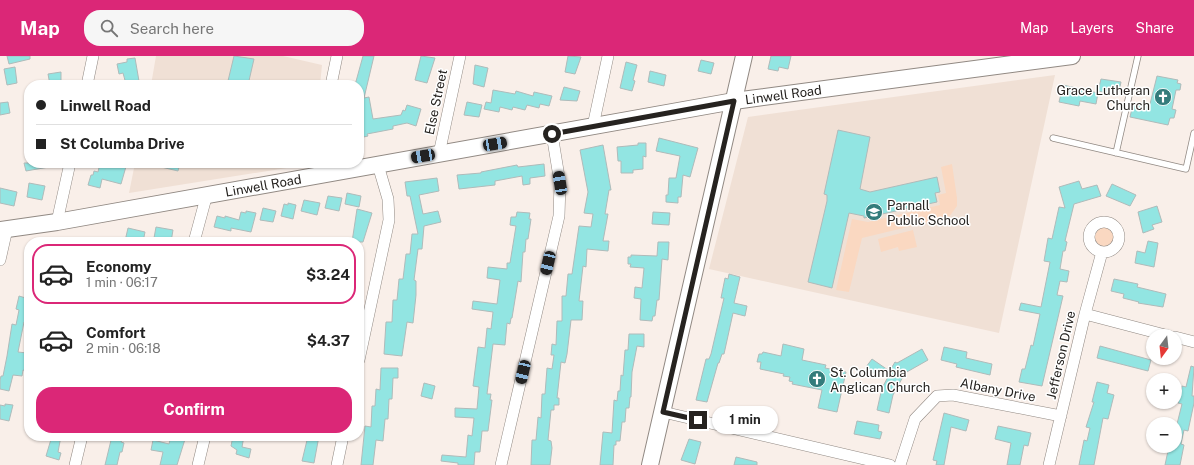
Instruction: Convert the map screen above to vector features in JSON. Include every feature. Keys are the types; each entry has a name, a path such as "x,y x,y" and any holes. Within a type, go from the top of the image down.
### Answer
{"main road":[{"path":"650,465 744,56"},
{"name":"Linwell Road","path":"364,166 378,165 734,101 1043,58 1072,56"},
{"name":"Linwell Road","path":"4,229 57,222 207,194 331,168"}],"street":[{"path":"88,80 93,56"},
{"path":"332,80 337,56"},
{"name":"Else Street","path":"439,154 460,56"},
{"path":"593,126 608,56"},
{"path":"501,465 559,216 560,183 552,134"},
{"path":"364,337 389,220 388,199 378,165"},
{"path":"57,222 69,168"},
{"path":"195,237 207,194"},
{"path":"0,260 4,229"},
{"name":"Jefferson Drive","path":"1049,465 1085,314 1102,252"},
{"path":"1085,314 1146,330"},
{"path":"1182,339 1194,342"},
{"name":"Albany Drive","path":"900,465 915,419 937,396 953,395 1061,416"},
{"path":"663,412 890,465"},
{"path":"75,465 81,441"},
{"path":"198,465 204,441"},
{"path":"337,465 342,441"}],"lane":[{"path":"1116,153 1138,56"},
{"path":"1053,138 1186,169 1194,133"}],"shaded area":[{"path":"156,56 283,56 322,65 320,80 152,80"},
{"name":"Parnall Public School","path":"1055,75 999,333 709,269 748,117"},
{"path":"952,164 957,206 949,217 862,238 849,292 836,290 852,219 868,222 940,205 938,195 946,193 941,167"},
{"path":"134,168 286,168 129,193"},
{"path":"1105,227 1112,230 1115,237 1112,244 1105,247 1098,244 1095,237 1098,230"},
{"path":"913,230 917,247 899,251 898,247 881,252 878,239"}],"building":[{"path":"7,56 30,56 30,59 9,64"},
{"path":"234,56 254,59 249,80 228,80"},
{"path":"363,56 374,56 364,98 364,80 356,80"},
{"path":"421,56 435,58 427,83 415,80"},
{"path":"568,56 581,57 575,74 565,72"},
{"path":"771,56 791,56 788,69 779,67 778,71 768,69"},
{"path":"135,58 139,80 125,80 123,73 119,74 117,64 127,62 127,59"},
{"path":"701,60 714,63 711,74 698,71"},
{"path":"626,62 637,65 632,91 620,88"},
{"path":"475,65 488,68 484,87 473,84"},
{"path":"15,67 17,83 7,85 4,69"},
{"path":"650,71 666,75 664,86 648,82"},
{"path":"61,72 61,80 49,80 48,74"},
{"name":"Grace Lutheran Church","path":"1157,76 1178,80 1177,83 1181,84 1180,90 1176,90 1172,109 1176,110 1174,118 1170,118 1168,125 1130,117 1133,104 1142,106 1143,103 1150,104"},
{"path":"1101,79 1121,82 1118,96 1098,91"},
{"path":"1063,85 1098,93 1096,104 1080,101 1079,106 1059,102"},
{"path":"564,87 580,91 577,101 560,100"},
{"path":"493,90 515,94 516,91 533,96 534,92 552,96 549,106 540,104 539,108 527,105 525,110 513,107 512,110 500,107 499,112 484,109 486,102 491,103"},
{"path":"369,97 373,119 401,115 403,110 405,111 407,105 421,109 416,126 407,123 393,126 393,129 367,134 368,136 364,137 364,98"},
{"path":"8,102 10,113 0,115 0,103"},
{"path":"467,102 482,105 479,117 464,115"},
{"path":"838,130 870,137 860,189 870,192 937,177 940,192 935,193 937,202 864,218 864,216 849,213 832,288 808,282 827,201 827,195 824,194"},
{"path":"659,138 698,148 690,177 683,175 681,197 678,197 678,203 666,202 666,195 668,195 669,178 676,178 680,156 656,151"},
{"path":"638,143 646,143 646,157 643,156 643,169 633,170 633,173 621,173 621,161 618,161 617,147 638,145"},
{"path":"603,145 611,190 609,190 605,214 608,214 603,241 609,241 608,251 587,249 586,267 583,266 579,301 583,301 582,320 571,320 565,363 561,362 557,398 559,398 559,405 554,405 554,410 551,410 548,440 551,441 552,448 550,465 531,465 532,440 536,440 538,417 541,418 542,394 545,394 547,368 552,369 554,355 551,355 552,344 556,345 557,321 562,321 562,296 566,296 568,274 572,274 579,226 591,227 593,214 584,213 588,192 580,150"},
{"path":"544,164 545,176 530,178 530,184 523,185 522,176 495,181 495,185 459,189 457,175 481,173 517,165 518,167"},
{"path":"25,168 43,168 26,171"},
{"path":"99,168 126,168 121,184 102,179 100,188 88,185 94,171 98,172"},
{"path":"165,168 179,168 178,171"},
{"path":"437,178 439,191 419,195 423,214 438,211 441,222 424,226 422,249 418,249 414,280 416,281 416,295 413,323 407,322 402,356 384,354 386,322 392,322 393,300 397,300 399,279 403,279 406,254 410,254 412,234 418,234 410,196 407,196 405,182"},
{"path":"1079,181 1082,189 1097,185 1101,196 1074,204 1060,269 1069,271 1067,282 1060,281 1057,295 1063,296 1042,386 1019,382 1022,369 1025,369 1031,345 1033,346 1040,314 1019,310 1021,303 1041,307 1050,262 1044,261 1048,238 1052,239 1059,207 1065,208 1059,187"},
{"path":"29,183 45,186 42,200 27,197"},
{"path":"1112,184 1136,195 1130,206 1106,196"},
{"path":"0,188 17,192 14,206 0,203"},
{"path":"347,193 361,196 359,207 345,204"},
{"path":"328,196 342,198 339,211 325,208"},
{"path":"304,200 320,203 317,215 301,211"},
{"path":"288,203 296,205 293,219 281,216 284,204 288,205"},
{"path":"1157,206 1162,222 1152,225 1154,229 1143,233 1138,212"},
{"path":"263,208 276,211 273,222 260,220"},
{"path":"357,209 372,213 364,239 364,237 353,237"},
{"path":"246,211 256,213 251,232 231,228 231,231 214,227 217,216 225,218 225,216 239,220 241,212 246,213"},
{"path":"517,212 530,213 529,219 531,219 528,239 526,239 525,252 523,252 521,282 518,281 510,324 507,323 505,345 493,344 487,394 491,394 490,400 492,400 488,431 482,431 480,452 475,452 474,465 458,465 458,463 441,461 442,455 466,457 468,435 472,436 474,418 455,417 455,408 477,409 479,387 473,386 478,347 485,348 487,328 491,329 493,312 472,309 473,301 497,304 500,280 487,278 488,267 507,269 507,263 510,263 516,226 510,225 511,217 516,217"},
{"path":"653,212 670,213 669,225 652,224"},
{"path":"156,227 173,230 172,237 154,237"},
{"path":"128,228 145,232 144,237 126,237"},
{"path":"1148,241 1158,243 1154,267 1135,263 1137,251 1145,253"},
{"path":"658,242 669,242 668,260 662,259 659,300 657,300 655,316 653,316 652,321 640,320 641,299 634,298 635,287 642,288 644,268 630,267 631,264 628,264 628,257 631,257 631,255 657,256"},
{"path":"729,274 740,277 734,303 747,306 745,316 733,313 724,354 722,354 718,363 707,402 696,400 706,359 709,359 711,354 724,298 721,298 725,278 728,279"},
{"path":"1114,279 1138,284 1137,287 1166,294 1163,307 1138,303 1139,302 1123,298 1124,294 1111,291"},
{"path":"19,296 24,298 24,322 18,352 24,353 24,370 22,376 13,375 9,391 0,389 0,380 1,376 3,376 12,324 16,325 19,310 16,309"},
{"path":"629,334 644,334 644,347 637,346 632,372 629,408 626,408 625,422 622,422 620,441 616,441 616,445 614,445 613,465 600,465 603,432 612,433 614,400 617,401 618,391 620,391 625,350 628,350"},
{"name":"St. Columbia Anglican Church","path":"783,344 804,349 802,360 826,365 825,368 846,372 837,412 818,408 822,390 792,384 793,382 789,381 790,377 783,376 784,374 760,369 761,362 757,362 759,354 762,354 763,352 781,356"},
{"path":"1100,346 1146,359 1146,365 1150,365 1148,371 1097,358"},
{"path":"944,347 967,352 966,358 992,364 990,375 956,367 957,364 941,360"},
{"path":"922,349 928,360 905,373 893,395 889,413 877,410 882,388 888,377 876,371 874,373 866,367 872,359 888,370 895,362 897,363"},
{"path":"1191,366 1194,367 1192,396 1194,396 1194,403 1188,431 1184,430 1182,439 1182,417 1179,417 1182,409 1182,386 1186,387"},
{"path":"381,368 398,368 398,378 393,378 392,399 389,399 388,419 385,419 383,441 376,440 373,465 361,465 365,426 371,427 372,406 375,406 376,389 380,390"},
{"path":"1097,382 1109,385 1107,393 1114,395 1108,419 1103,418 1094,465 1079,465 1084,440 1087,441 1090,428 1086,427 1094,402 1092,402"},
{"path":"424,383 435,386 432,399 421,396"},
{"path":"5,404 13,405 9,421 0,419 0,405 5,406"},
{"path":"944,413 969,420 966,431 951,427 944,465 936,465 937,461 933,460"},
{"path":"857,421 879,425 878,431 882,432 880,439 854,434"},
{"path":"998,426 1031,433 1028,446 1024,445 1020,465 1007,465 1011,443 995,439"},
{"path":"689,439 701,442 695,464 681,460"},
{"path":"50,441 60,441 58,452 61,453 59,460 46,456"},
{"path":"111,441 121,441 124,443 117,465 105,465"},
{"path":"153,441 169,444 170,441 184,441 177,465 160,465 163,452 151,450"},
{"path":"232,441 243,441 242,447 251,449 249,458 236,454 237,450 231,446"},
{"path":"307,441 318,441 314,463 302,461"},
{"path":"1182,444 1184,445 1180,465 1165,465 1168,453 1182,453"},
{"path":"736,457 757,462 757,465 734,465"}],"place":[{"name":"Grace Lutheran Church","path":"1163,97"},
{"name":"Parnall Public School","path":"874,212"},
{"name":"St. Columbia Anglican Church","path":"817,379"}],"route":[{"path":"552,134 734,101 663,412 698,420"}]}
